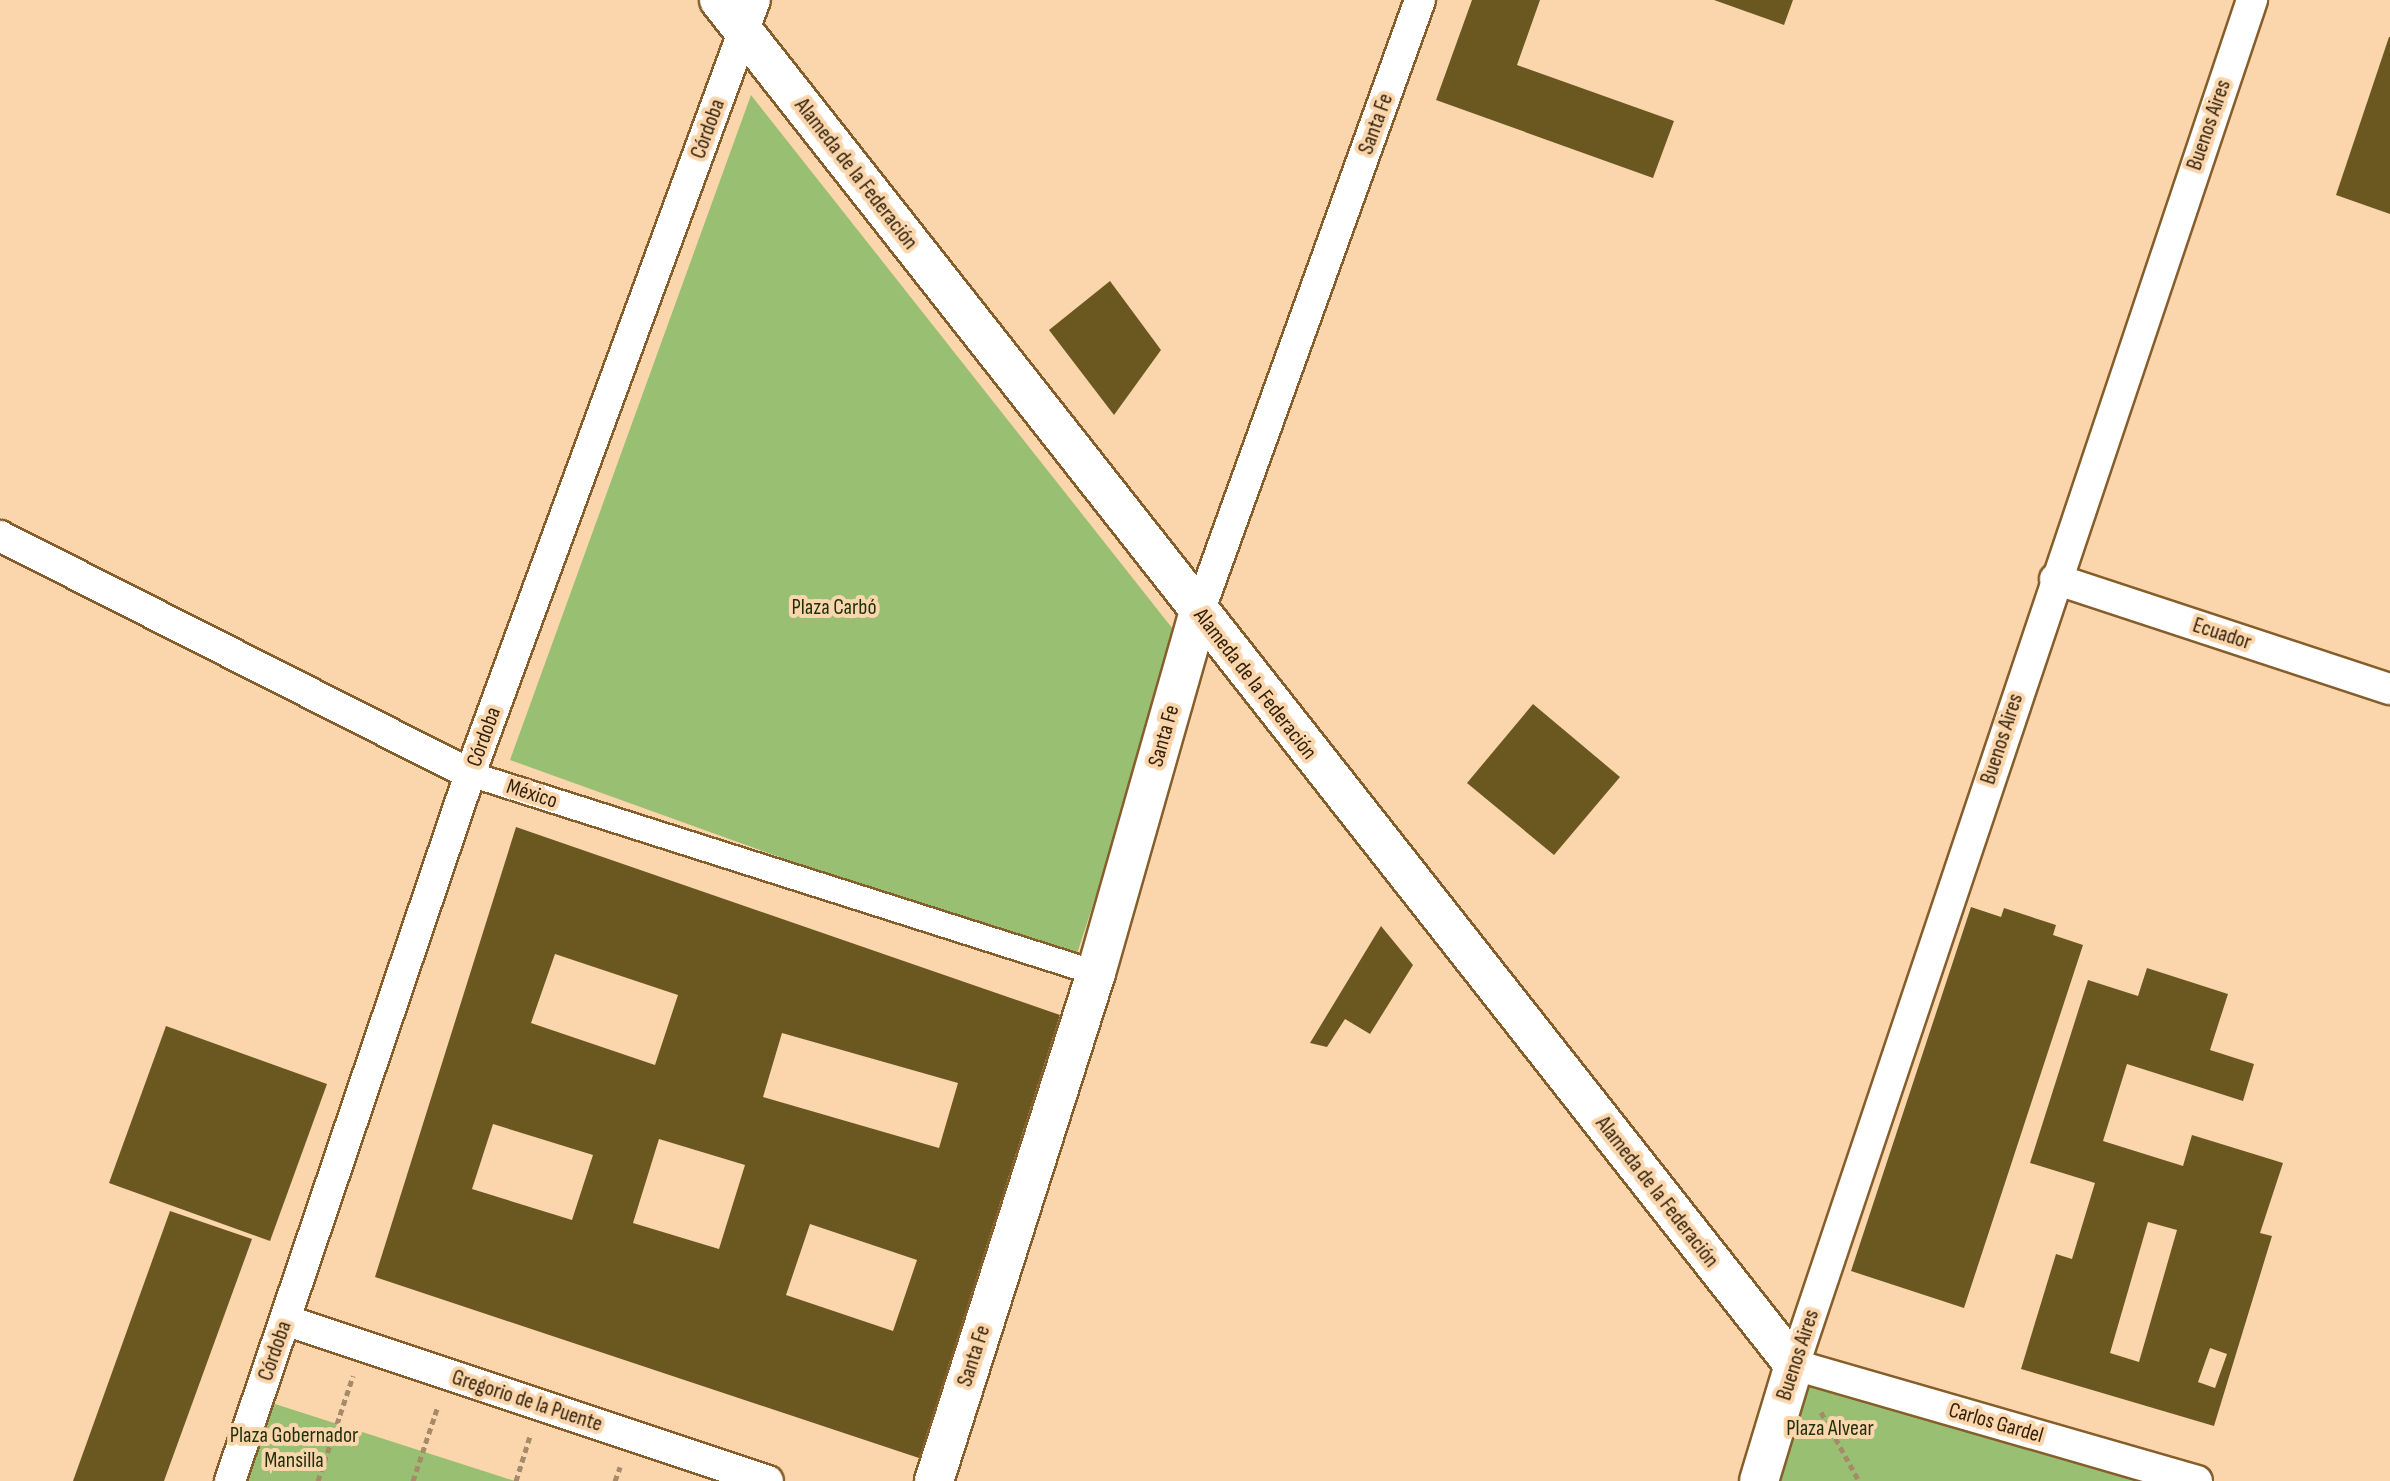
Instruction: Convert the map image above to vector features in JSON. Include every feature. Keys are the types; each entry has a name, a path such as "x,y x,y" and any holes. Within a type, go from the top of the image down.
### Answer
{"street":[{"name":"Alameda de la Federación","path":"719,0 749,16 1199,612 1794,1365"},
{"name":"Santa Fe","path":"934,1481 1096,973 1199,612 1420,0"},
{"name":"Buenos Aires","path":"1759,1481 1794,1365 2055,579 2252,0"},
{"name":"Córdoba","path":"230,1481 470,774 749,16"},
{"name":"México","path":"0,536 470,774 1096,973"},
{"name":"Ecuador","path":"2055,579 2390,689"},
{"name":"Gregorio de la Puente","path":"285,1320 768,1481"},
{"name":"Carlos Gardel","path":"1794,1365 2197,1481"}],"path":[{"path":"318,1481 363,1346"},
{"path":"1794,1365 1859,1481"},
{"path":"413,1481 448,1374"},
{"path":"516,1481 540,1405"}],"green space":[{"name":"Plaza Carbó","path":"751,95 1180,638 1074,963 510,760"},
{"name":"Plaza Alvear","path":"1794,1365 2197,1481 1759,1481"},
{"name":"Plaza Gobernador Mansilla","path":"272,1403 515,1481 246,1481"}],"building":[{"path":"1472,0 1540,0 1517,65 1674,121 1653,178 1436,100"},
{"path":"1714,0 1793,0 1784,25"},
{"path":"2390,37 2390,214 2336,195"},
{"path":"1110,281 1161,350 1114,415 1049,330"},
{"path":"1533,704 1620,777 1554,855 1467,783"},
{"path":"516,827 1060,1015 919,1458 375,1277","holes":["555,954 678,995 655,1065 531,1023","782,1033 958,1083 939,1148 763,1097","493,1124 593,1155 572,1220 472,1189","659,1139 745,1165 719,1249 633,1223","810,1224 917,1260 893,1331 786,1295"]},
{"path":"1971,907 2001,917 2004,908 2056,925 2053,935 2083,945 1964,1308 1851,1271"},
{"path":"1381,926 1413,965 1370,1034 1345,1019 1327,1047 1310,1043"},
{"path":"2147,968 2228,994 2210,1050 2254,1064 2243,1101 2127,1064 2103,1141 2183,1166 2192,1135 2283,1163 2260,1233 2272,1236 2214,1426 2021,1369 2056,1254 2072,1259 2095,1183 2030,1163 2088,980 2138,996","holes":["2148,1222 2177,1230 2139,1362 2110,1353","2210,1348 2227,1354 2215,1388 2198,1382"]},
{"path":"166,1026 327,1084 270,1241 109,1183"},
{"path":"170,1211 252,1239 164,1481 73,1481"}]}
